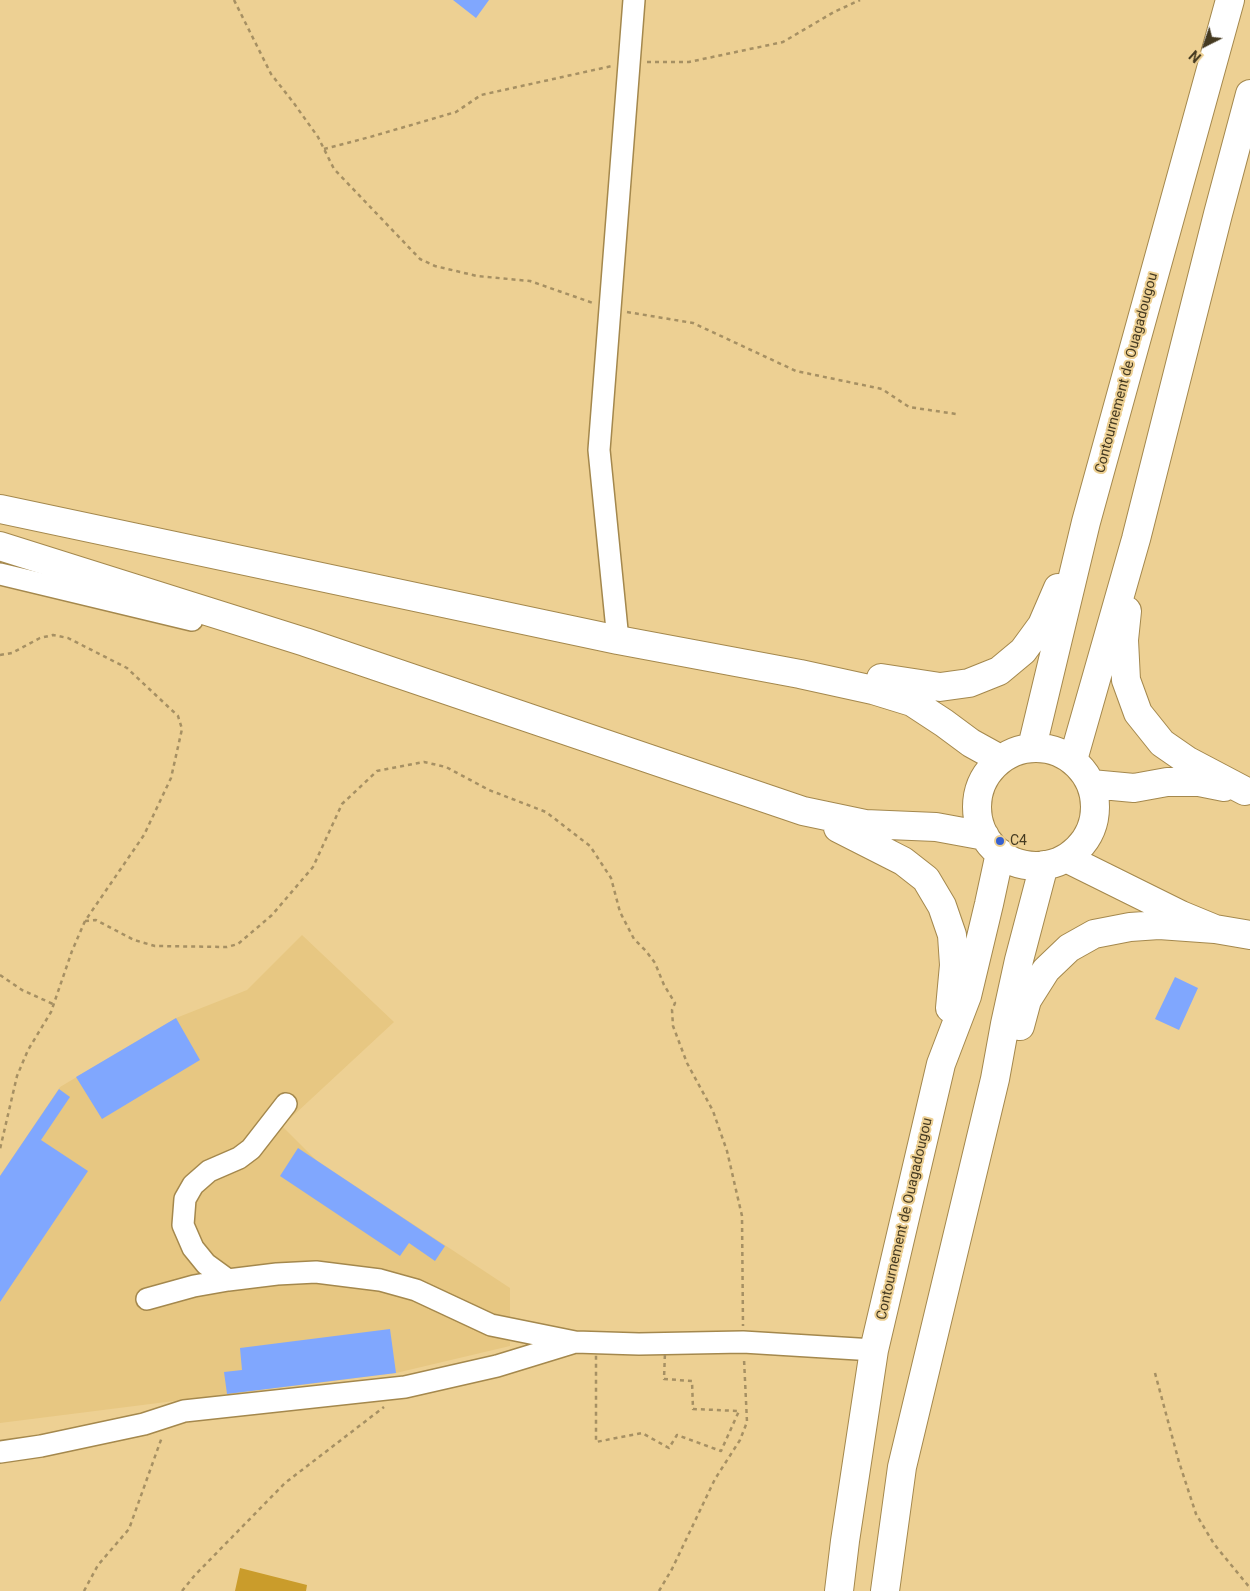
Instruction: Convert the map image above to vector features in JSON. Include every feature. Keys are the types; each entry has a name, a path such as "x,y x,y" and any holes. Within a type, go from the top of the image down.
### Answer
{"highway":[{"name":"Contournement de Ouagadougou","path":"1032,748 1086,522 1230,0"},
{"path":"1073,760 1136,540 1250,94"},
{"path":"0,508 618,640 800,674 873,690 912,702 970,743 1000,759"},
{"path":"800,674 855,675 940,686 969,683 999,672 1022,651 1042,625 1086,522"},
{"path":"1136,540 1124,640 1126,680 1138,712 1162,743 1188,761 1248,792"},
{"path":"0,546 305,642 803,811 869,842 903,861 926,879 942,906 952,935 954,964 950,1015 941,1064"},
{"path":"803,811 865,824 936,827 992,845 1021,864 1055,862 1079,849 1088,836 1094,822 1096,807 1091,784 1078,764 1066,755 1052,749 1021,749 1000,759 985,776 979,790 977,806 979,822 992,845"},
{"path":"1091,784 1134,788 1168,782 1198,782 1248,792"},
{"name":"Contournement de Ouagadougou","path":"839,1591 844,1541 874,1350 941,1064 967,996 990,904 992,845"},
{"path":"1055,862 1215,929"},
{"path":"886,1591 902,1466 996,1079 1005,1024 1055,862"},
{"path":"996,1079 1015,1043 1027,1000 1046,970 1069,948 1094,934 1130,927 1159,925 1215,929 1250,935"}],"street":[{"path":"618,640 599,450 634,0"},
{"path":"0,574 192,620"},
{"path":"228,1280 206,1264 192,1248 183,1225 185,1199 193,1185 208,1171 239,1158 251,1149 286,1104"},
{"path":"147,1299 194,1286 228,1280 277,1274 316,1272 380,1280 416,1290 491,1325 575,1342 639,1344 743,1342 874,1350"},
{"path":"0,1452 41,1446 144,1424 180,1412 414,1385 497,1366 575,1342"}],"path":[{"path":"234,0 271,74 293,102 324,149 334,169 420,259 435,266 477,276 530,281 610,309 693,323 796,371 882,390 909,407 956,414"},
{"path":"324,149 456,112 481,95 629,63 689,62 783,42 834,12 860,0"},
{"path":"0,655 12,654 40,638 53,635 68,638 127,668 178,716 182,729 171,778 144,835 85,921 72,950 50,1012 28,1050 14,1082 0,1149"},
{"path":"85,921 96,920 134,940 155,946 227,947 238,944 272,915 313,868 342,804 377,771 424,762 446,767 489,790 546,812 590,846 612,878 620,912 634,938 656,963 664,985 675,1003 672,1010 673,1026 687,1063 714,1111 727,1151 742,1216 743,1342 747,1422 740,1440 716,1479 672,1569 659,1591"},
{"path":"0,975 22,990 53,1004"},
{"path":"596,1352 665,1352 664,1379 692,1380 693,1409 738,1411 722,1451 677,1435 669,1448 642,1433 596,1442 596,1352"},
{"path":"1154,1373 1196,1514 1214,1544 1250,1588"},
{"path":"182,1591 195,1575 285,1483 414,1385"},
{"path":"84,1591 98,1565 129,1529 166,1423 180,1412"}],"shaded area":[{"path":"302,935 394,1022 282,1126 317,1161 510,1288 510,1346 396,1373 0,1423 0,1176 60,1087 176,1018 247,990"},
{"path":"240,1568 307,1585 306,1591 235,1591"}],"building":[{"path":"453,0 489,0 476,18"},
{"path":"1175,977 1198,988 1179,1030 1155,1019"},
{"path":"176,1018 200,1060 102,1119 76,1077"},
{"path":"59,1089 70,1097 41,1140 88,1171 0,1302 0,1176"},
{"path":"298,1148 445,1246 435,1261 409,1243 400,1256 280,1176"},
{"path":"390,1329 396,1373 227,1394 224,1372 242,1370 240,1348"}],"place":[{"name":"C4","path":"1000,841"}]}
